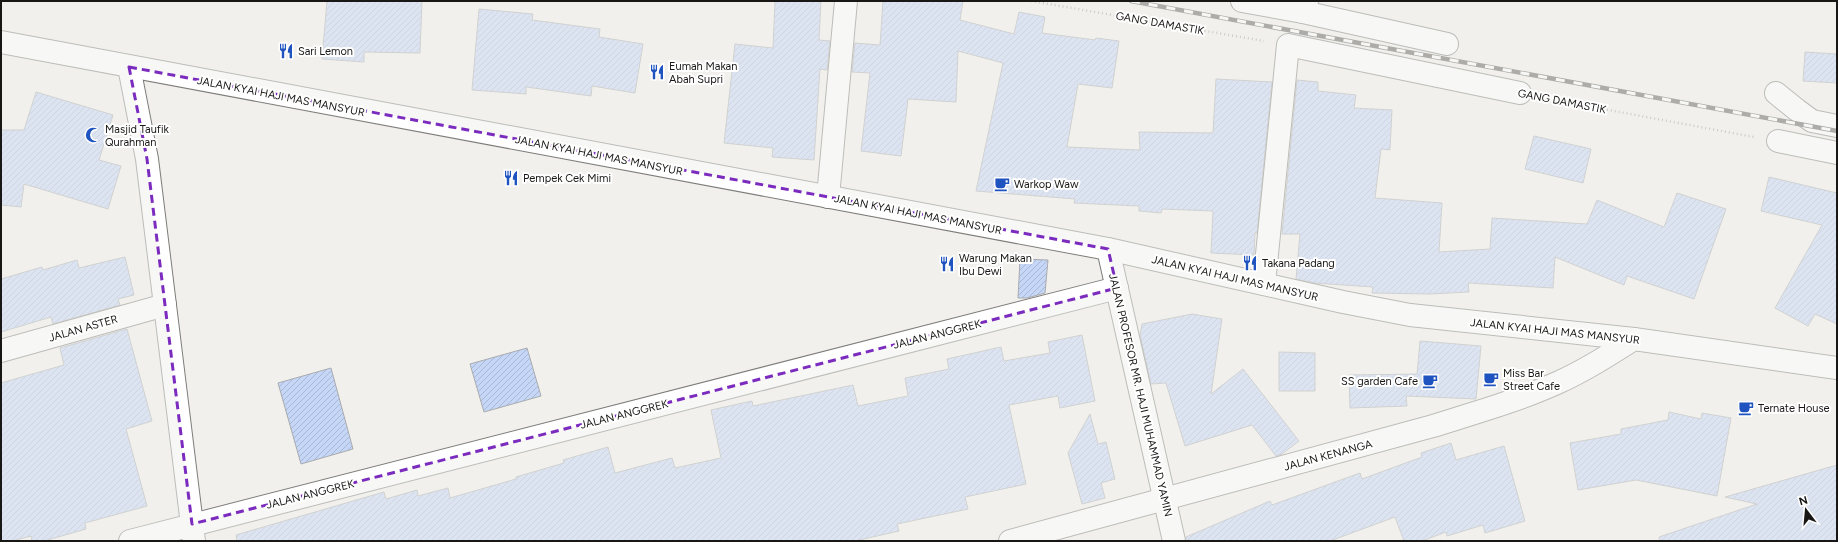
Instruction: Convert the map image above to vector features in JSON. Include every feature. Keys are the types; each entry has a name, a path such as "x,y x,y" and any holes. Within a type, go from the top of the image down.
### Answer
{"street":[{"path":"828,197 846,1"},
{"path":"1242,1 1305,7 1447,44"},
{"name":"JALAN KYAI HAJI MAS MANSYUR","path":"1,42 1108,249 1343,302 1410,315 1634,340 1837,368"},
{"path":"1264,284 1288,44"},
{"name":"GANG DAMASTIK","path":"1288,44 1520,94"},
{"path":"129,67 147,159 193,532"},
{"path":"1776,93 1812,121 1837,126"},
{"path":"1778,141 1837,153"},
{"name":"JALAN PROFESOR MR. HAJI MUHAMMAD YAMIN","path":"1108,249 1174,541"},
{"name":"JALAN ANGGREK","path":"130,541 193,532 1117,288"},
{"name":"JALAN ASTER","path":"1,351 165,305"},
{"name":"JALAN KENANGA","path":"1010,541 1433,426 1496,406 1556,383 1587,368 1634,340"}],"path":[{"name":"GANG DAMASTIK","path":"1031,1 1288,44"},
{"name":"GANG DAMASTIK","path":"1520,94 1778,141"}],"highlighted area":[{"path":"129,67 1108,249 1117,288 192,524 147,159"}],"building":[{"path":"327,1 422,1 420,53 364,52 364,62 322,59"},
{"path":"775,1 821,1 819,40 830,41 827,70 820,69 814,160 772,157 773,148 724,143 735,44 773,48"},
{"path":"883,1 963,1 960,20 1014,34 1019,12 1045,17 1042,33 1095,40 1096,38 1119,41 1112,88 1078,84 1067,147 1140,150 1139,132 1213,133 1216,79 1272,82 1257,233 1255,233 1254,255 1211,253 1213,211 1162,209 1161,213 1139,211 1139,206 1074,203 1075,199 976,191 1003,63 958,51 956,102 908,99 901,156 861,151 870,73 852,72 855,43 880,45"},
{"path":"479,9 533,14 532,20 600,29 599,37 643,44 635,93 592,86 591,96 526,87 526,94 472,90"},
{"path":"1805,52 1837,54 1837,83 1803,81"},
{"path":"1297,80 1318,82 1318,91 1356,95 1354,108 1392,110 1390,150 1381,149 1375,198 1442,203 1439,252 1490,249 1492,218 1587,224 1597,200 1664,227 1677,193 1726,209 1694,299 1627,276 1624,285 1555,257 1553,288 1468,283 1469,292 1430,294 1372,293 1373,287 1314,283 1296,279 1300,234 1282,234"},
{"path":"36,92 113,115 99,160 121,166 108,209 24,184 21,207 1,205 1,130 24,130"},
{"path":"1534,136 1591,149 1583,183 1525,169"},
{"path":"1769,177 1837,193 1837,324 1815,314 1808,326 1775,308 1822,225 1761,211"},
{"path":"125,257 134,295 118,299 120,305 53,324 51,317 1,332 1,279 42,267 43,270 77,260 79,268"},
{"path":"1020,259 1048,260 1045,293 1027,298 1018,298"},
{"path":"1192,314 1222,319 1211,394 1243,369 1299,441 1282,454 1276,456 1252,425 1185,446 1166,383 1151,384 1140,335 1142,324"},
{"path":"127,329 152,421 126,429 147,506 85,523 86,529 44,541 32,541 31,536 12,541 1,541 1,383 64,365 60,348"},
{"path":"1082,335 1095,401 1060,408 1058,396 1009,405 1026,484 965,497 968,509 897,524 899,531 855,541 237,541 236,535 384,492 386,499 417,490 418,496 448,488 450,498 516,479 516,477 564,463 563,460 608,447 615,473 672,458 675,468 721,458 711,410 752,401 753,406 853,385 858,406 908,396 905,378 949,369 947,359 1001,347 1004,361 1050,353 1048,342"},
{"path":"1420,341 1481,346 1476,399 1406,396 1407,406 1350,408 1349,375 1417,374"},
{"path":"527,348 541,396 484,412 470,364"},
{"path":"1279,352 1315,353 1315,391 1279,391"},
{"path":"331,368 353,449 301,464 278,383"},
{"path":"1669,412 1701,419 1702,413 1731,418 1717,496 1636,480 1578,490 1570,443 1621,434 1621,429 1668,420"},
{"path":"1090,414 1098,444 1106,442 1115,479 1101,483 1105,498 1082,504 1068,453"},
{"path":"1451,443 1456,460 1504,446 1525,521 1485,533 1483,525 1447,536 1446,532 1422,541 1404,541 1395,517 1330,541 1186,541 1186,537 1270,501 1272,505 1360,473 1362,479 1422,457 1421,453"},
{"path":"1837,465 1837,541 1660,541 1659,537 1757,504 1725,497"}],"railway":[{"path":"1131,1 1837,131"}],"place":[{"name":"Sari Lemon","path":"286,51"},
{"name":"Eumah Makan Abah Supri","path":"657,72"},
{"name":"Masjid Taufik Qurahman","path":"93,135"},
{"name":"Pempek Cek Mimi","path":"511,178"},
{"name":"Warkop Waw","path":"1002,184"},
{"name":"Takana Padang","path":"1250,263"},
{"name":"Warung Makan Ibu Dewi","path":"947,264"},
{"name":"Miss Bar Street Cafe","path":"1491,379"},
{"name":"SS garden Cafe","path":"1430,381"},
{"name":"Ternate House","path":"1746,408"}]}
